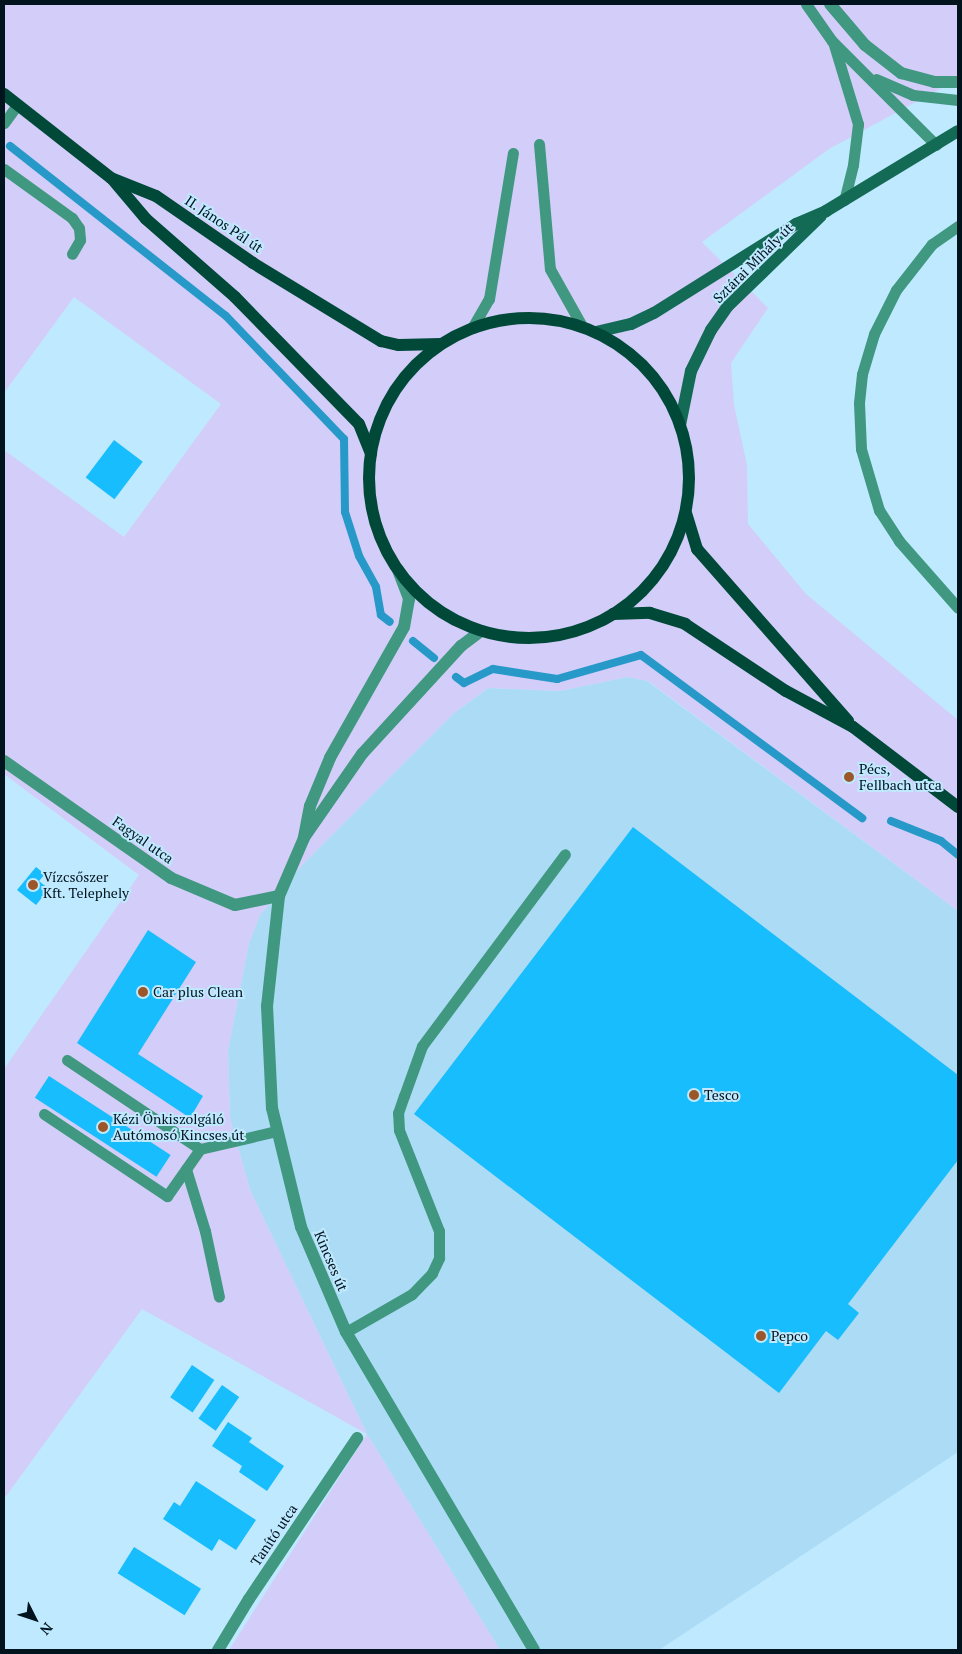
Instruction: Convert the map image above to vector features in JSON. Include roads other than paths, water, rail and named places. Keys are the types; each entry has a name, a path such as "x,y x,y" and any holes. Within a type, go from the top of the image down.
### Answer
{"main road":[{"name":"II. János Pál út","path":"4,94 111,178 156,196 253,263 381,340 399,346 441,344"},
{"path":"111,178 146,219 235,297 359,424 370,454"},
{"path":"519,318 551,319 582,326 596,332 641,363 664,391 680,425 689,468 685,512 665,562 642,591 613,614 582,628 549,637 515,637 481,631 434,607 398,570 385,549 374,518 369,478 370,454 384,411 394,392 423,358 441,344 472,328 519,318"},
{"path":"685,512 697,549 853,727"},
{"path":"613,614 650,613 685,624 786,691 853,727 958,807"}],"street":[{"path":"830,4 865,45 901,73 934,82 958,82"},
{"name":"Sztárai Mihály út","path":"596,332 631,324 654,313 796,224 826,211 958,131"},
{"name":"Sztárai Mihály út","path":"680,425 691,371 711,330 728,306 826,211"},
{"path":"304,838 310,806 330,758 404,627 409,599 398,570"},
{"path":"304,838 362,754 461,646 481,631"},
{"name":"Fagyal utca","path":"4,761 172,878 235,905 279,896"},
{"name":"Kincses út","path":"304,838 279,896 267,1006 272,1108 301,1227 346,1332 534,1650"},
{"name":"Tanító utca","path":"218,1650 249,1599 357,1438"}],"lane":[{"path":"806,4 832,41 936,145"},
{"path":"832,41 858,124 853,165 844,200"},
{"path":"860,68 901,91 958,100"},
{"path":"4,123 18,105"},
{"path":"539,144 550,269 582,326"},
{"path":"472,328 489,299 513,153"},
{"path":"4,169 72,218 79,228 80,240 72,254"},
{"path":"958,226 932,244 896,290 874,334 862,374 859,403 861,449 879,510 899,541 958,608"},
{"path":"346,1332 412,1294 432,1273 439,1258 439,1231 399,1130 398,1113 422,1046 565,854"},
{"path":"67,1060 200,1149"},
{"path":"44,1114 167,1196 200,1149 277,1131"},
{"path":"186,1169 205,1231 219,1297"}],"waterway":[{"path":"10,146 226,316 344,439 345,512 359,556 376,587 381,615 390,622"},
{"path":"413,641 434,658"},
{"path":"456,677 464,683 493,669 557,679 641,655 862,818"},
{"path":"891,821 941,841 958,855"}],"place":[{"name":"Pécs, Fellbach utca","path":"849,777"},
{"name":"Vízcsőszer Kft. Telephely","path":"33,885"},
{"name":"Car plus Clean","path":"143,992"},
{"name":"Tesco","path":"694,1095"},
{"name":"Kézi Önkiszolgáló Autómosó Kincses út","path":"103,1127"},
{"name":"Pepco","path":"761,1336"}]}
